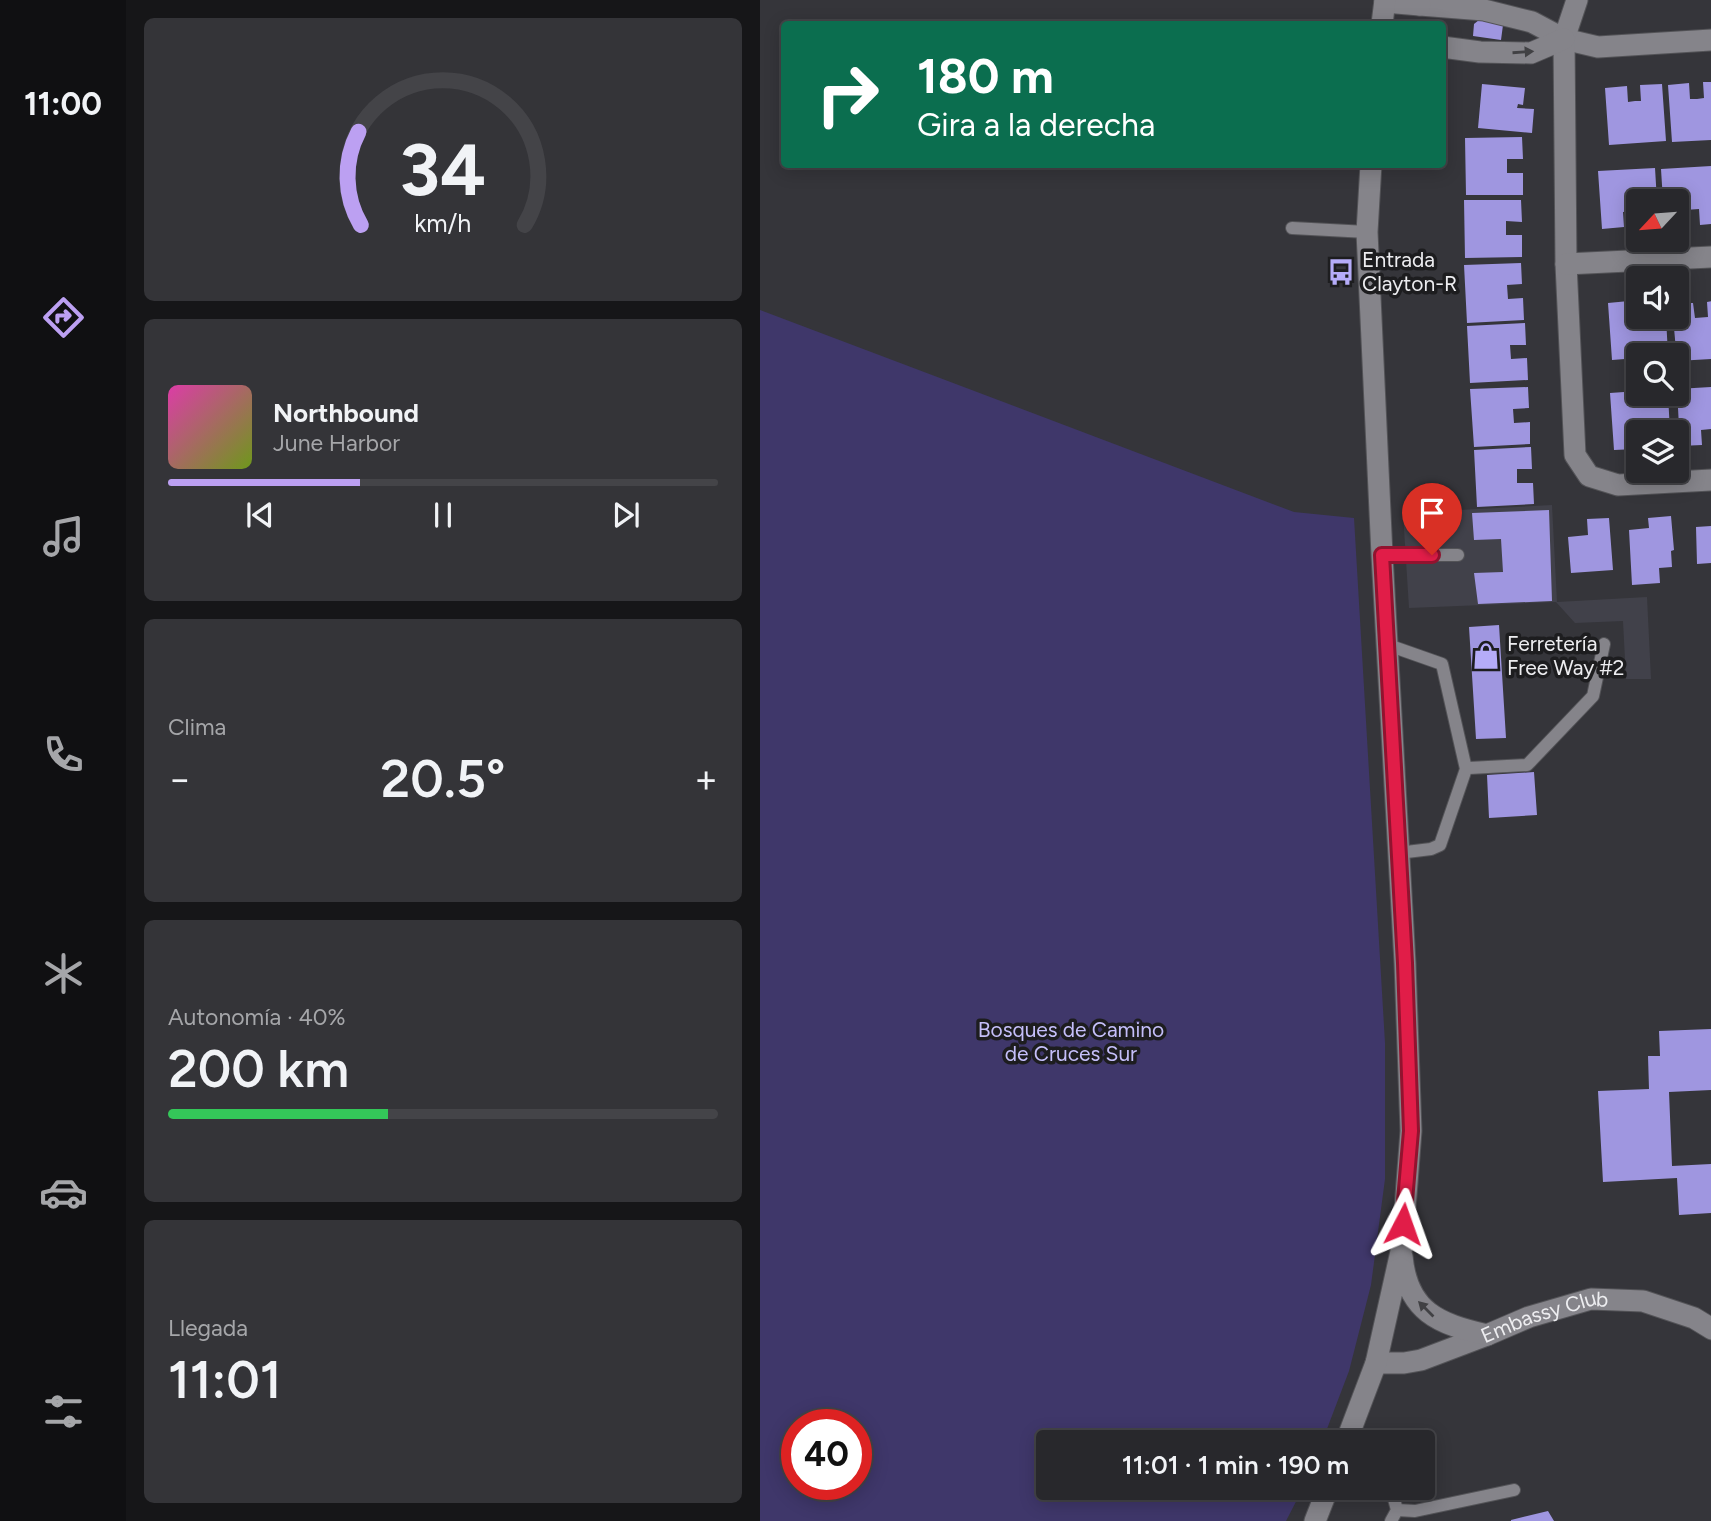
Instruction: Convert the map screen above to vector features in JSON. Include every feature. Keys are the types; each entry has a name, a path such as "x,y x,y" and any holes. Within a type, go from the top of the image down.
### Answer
{"street":[{"path":"1577,0 1564,39 1566,264 1575,455 1589,476 1618,485 1711,480"},
{"path":"1382,21 1385,1 1484,10 1532,22 1564,39 1598,47 1711,40"},
{"path":"1446,48 1480,52 1531,53 1564,39"},
{"path":"1351,1430 1376,1363 1402,1247 1411,1131 1405,963 1367,226 1371,168"},
{"path":"1367,226 1379,168"},
{"path":"1566,264 1711,257"},
{"path":"1402,1247 1406,1277 1421,1306 1444,1323 1487,1335"},
{"name":"Embassy Club","path":"1376,1363 1421,1360 1529,1317 1591,1299 1643,1301 1694,1318 1711,1329"},
{"path":"1315,1521 1323,1500"}],"lane":[{"path":"1292,228 1367,226"},
{"path":"1382,555 1458,555"},
{"path":"1466,769 1527,765 1593,696 1604,644"},
{"path":"1388,645 1442,664 1466,769 1440,845 1431,849 1398,853"},
{"path":"1394,1516 1514,1490"}],"shaded area":[{"path":"1552,505 1557,602 1647,597 1651,679 1626,679 1623,621 1575,623 1556,602 1409,608 1403,513"}],"green space":[{"name":"Bosques de Camino de Cruces Sur","path":"760,310 1294,512 1354,518 1385,1043 1385,1179 1371,1285 1349,1371 1327,1430 1036,1430 1036,1500 1297,1500 1286,1521 760,1521"}],"building":[{"path":"1479,20 1493,20 1503,25 1501,40 1473,36 1474,24"},
{"path":"1703,82 1712,82 1712,140 1672,142 1668,85 1689,83 1690,99 1697,99 1704,98"},
{"path":"1482,84 1525,88 1523,105 1518,104 1517,108 1534,109 1532,133 1478,128"},
{"path":"1662,84 1666,141 1609,145 1605,88 1627,86 1628,102 1641,101 1640,85"},
{"path":"1522,137 1523,159 1507,159 1507,173 1523,173 1523,195 1466,195 1465,138"},
{"path":"1712,166 1712,224 1700,225 1699,209 1689,210 1689,189 1662,189 1661,169"},
{"path":"1655,168 1656,189 1626,189 1624,227 1602,229 1598,171"},
{"path":"1464,200 1521,200 1522,222 1506,221 1506,235 1522,235 1522,257 1465,258"},
{"path":"1521,263 1522,284 1507,285 1508,299 1523,298 1524,320 1467,323 1464,265"},
{"path":"1626,301 1626,329 1667,329 1667,343 1626,343 1626,359 1612,360 1608,303"},
{"path":"1712,301 1712,359 1689,360 1689,343 1675,343 1674,329 1689,329 1689,303 1693,303 1695,318 1708,317 1707,302"},
{"path":"1525,323 1526,345 1510,345 1511,359 1527,358 1528,380 1470,383 1467,326"},
{"path":"1528,387 1529,408 1513,409 1514,423 1530,422 1530,444 1474,447 1470,389"},
{"path":"1712,387 1712,429 1701,430 1702,445 1689,446 1689,420 1679,420 1678,406 1689,406 1689,388"},
{"path":"1626,392 1626,406 1669,406 1669,420 1626,420 1626,449 1614,450 1610,393"},
{"path":"1531,447 1532,469 1517,469 1517,483 1533,483 1534,504 1477,507 1474,450"},
{"path":"1549,510 1552,601 1478,604 1474,573 1503,572 1501,539 1474,540 1472,513"},
{"path":"1671,516 1674,550 1671,551 1672,567 1659,568 1660,583 1632,585 1629,530 1649,528 1648,518"},
{"path":"1609,518 1613,570 1571,573 1568,537 1588,535 1587,519"},
{"path":"1712,526 1712,563 1697,564 1696,527"},
{"path":"1499,625 1506,738 1476,739 1469,627"},
{"path":"1534,772 1537,815 1489,818 1487,775"},
{"path":"1712,1029 1712,1090 1669,1092 1672,1166 1712,1164 1712,1213 1679,1215 1677,1178 1603,1182 1598,1091 1649,1089 1648,1056 1660,1056 1659,1031"},
{"path":"1548,1511 1554,1521 1511,1521 1511,1520"}],"place":[{"name":"Entrada Clayton-R","path":"1341,272"},
{"name":"Ferretería Free Way #2","path":"1486,656"}],"route":[{"path":"1403,1224 1411,1131 1405,963 1382,555 1432,555"}]}
